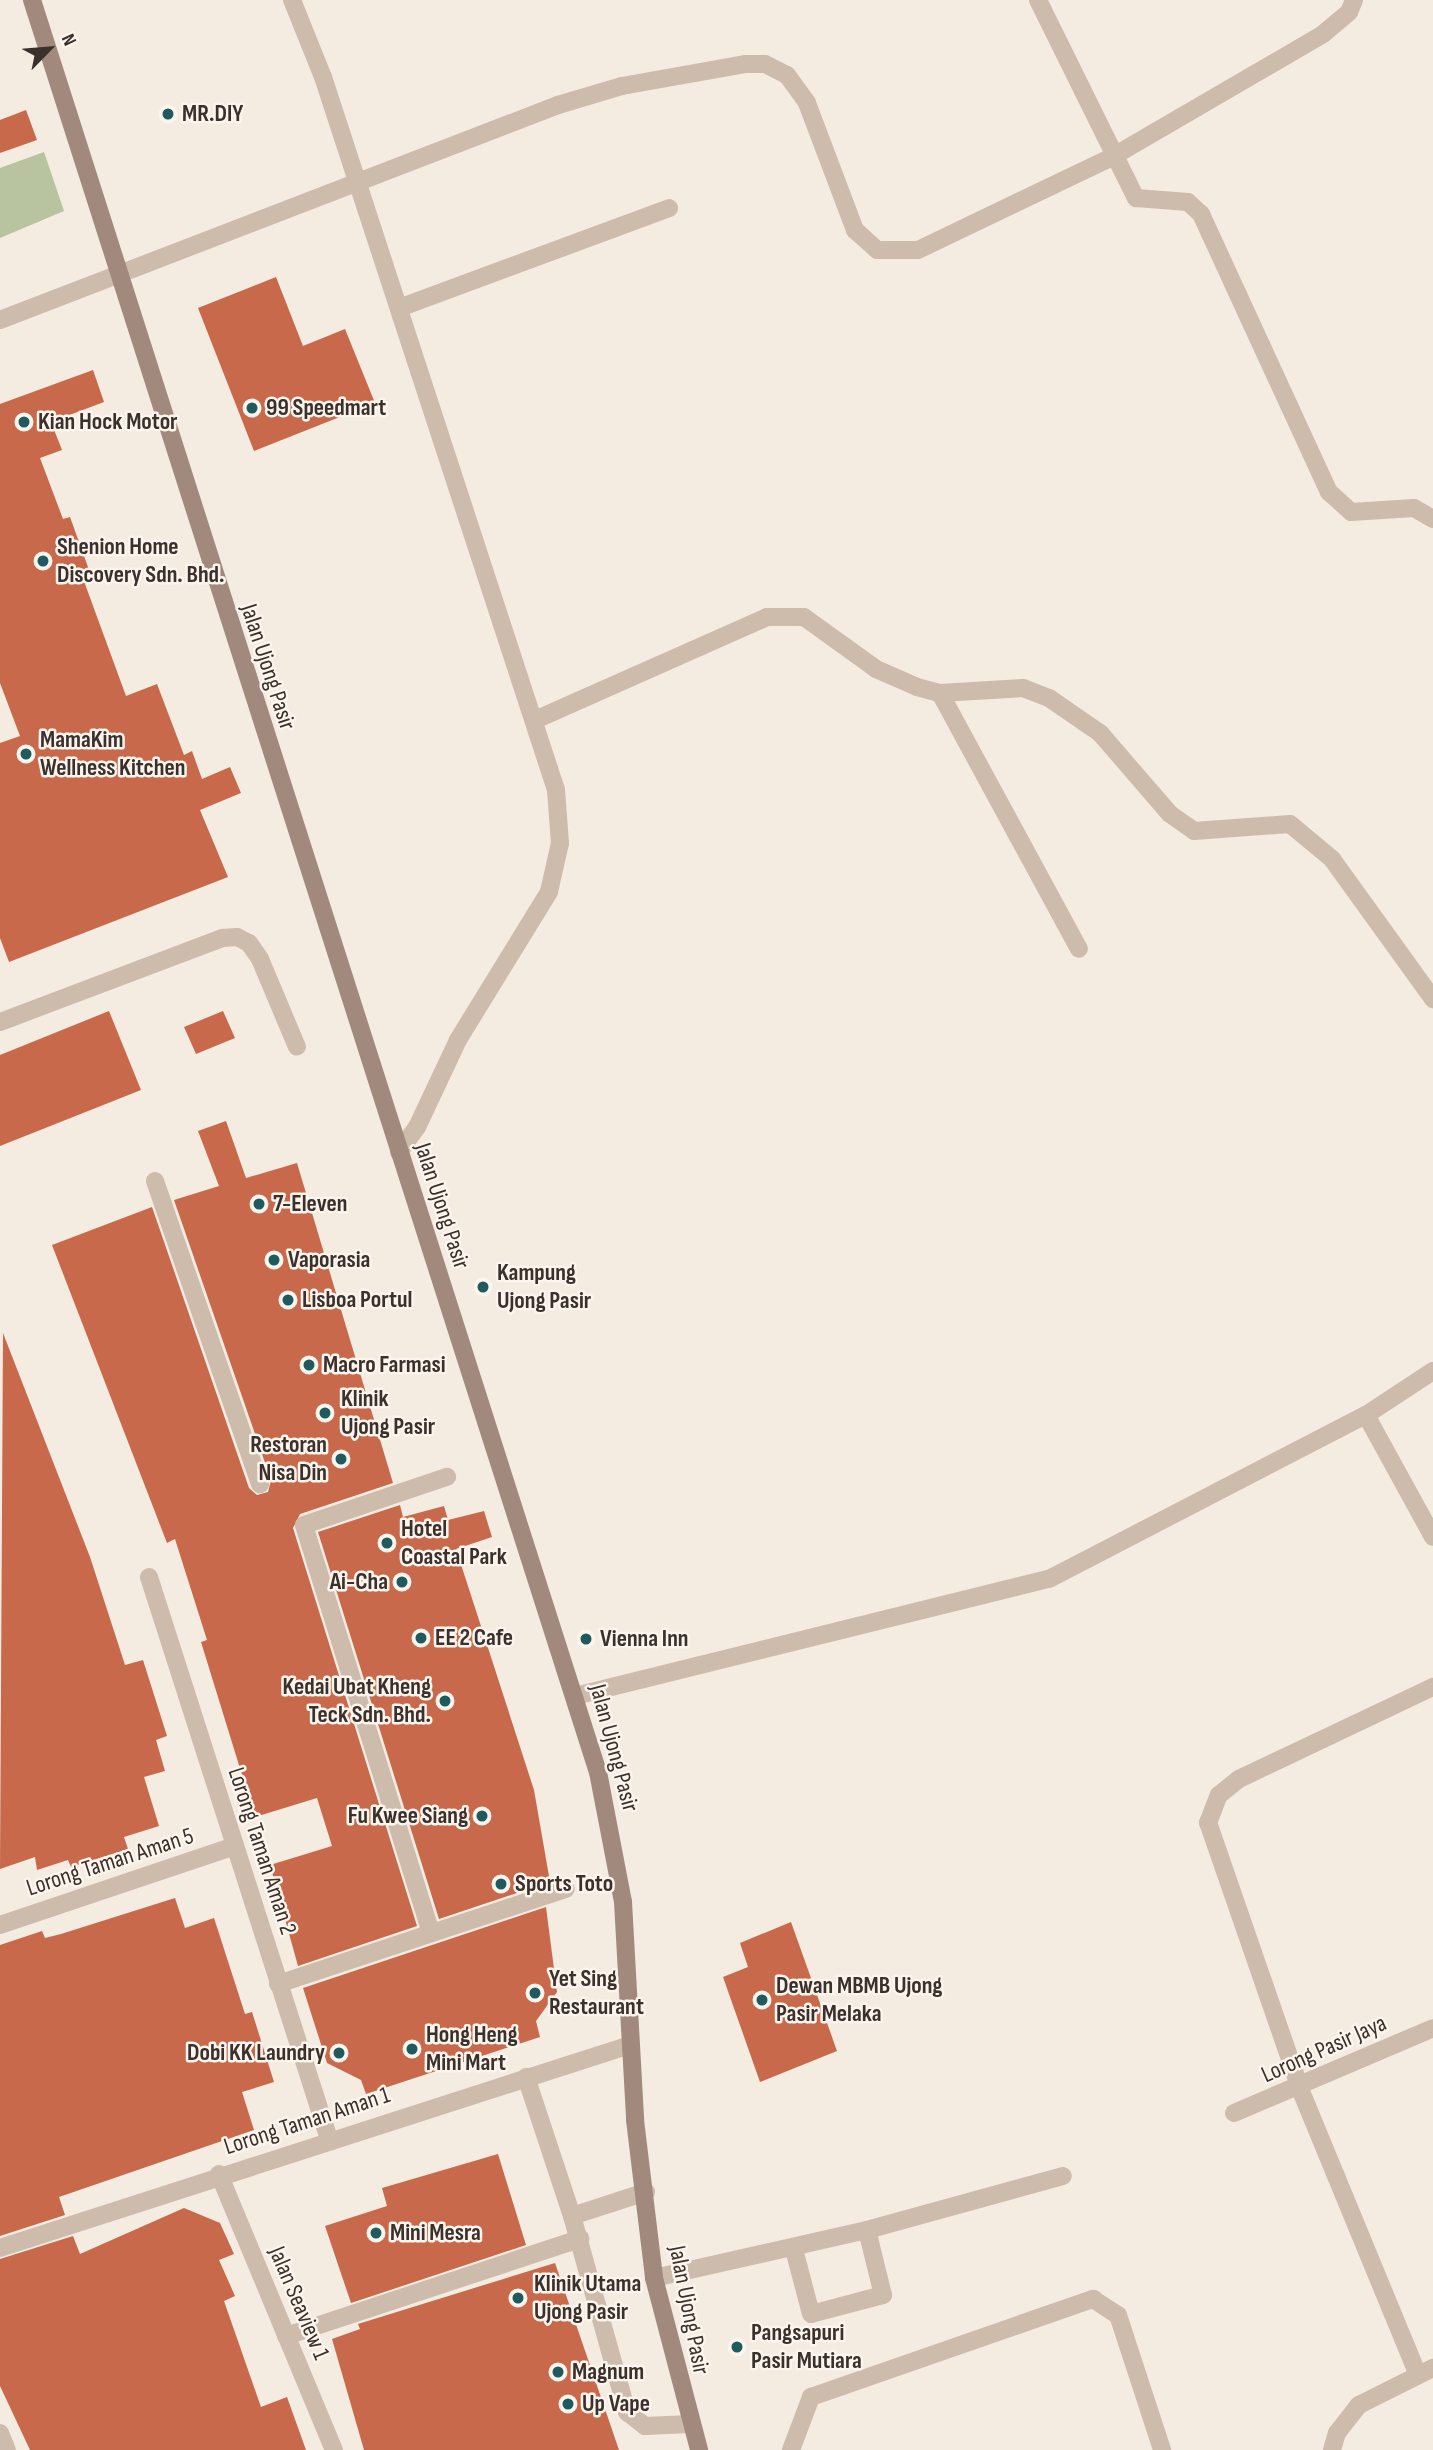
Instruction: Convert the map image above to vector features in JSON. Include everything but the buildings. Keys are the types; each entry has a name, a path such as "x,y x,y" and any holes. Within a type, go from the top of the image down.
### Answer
{"main road":[{"name":"Jalan Ujong Pasir","path":"32,0 575,1696 615,1850 623,1902 630,2046 654,2278 690,2424 699,2450"}],"street":[{"path":"292,0 358,183 556,790 560,843 549,892 458,1040 417,1127 399,1152"},
{"path":"1038,0 1112,157 1136,198 1188,202 1201,214 1329,492 1351,512 1414,509 1433,519"},
{"path":"0,320 118,271 358,183 558,104 622,86 746,64 765,64 787,75 807,103 843,205 855,230 877,250 918,250 1112,157 1324,34 1349,12 1354,0"},
{"path":"399,308 669,208"},
{"path":"534,720 767,617 804,617 876,669 940,693 1023,688 1049,698 1100,733 1170,814 1194,831 1290,824 1332,859 1433,999"},
{"path":"940,693 1079,949"},
{"path":"2,1016 222,938 237,937 250,943 260,959 297,1047"},
{"path":"155,1181 260,1484"},
{"path":"575,1696 1049,1579 1366,1415 1433,1371"},
{"path":"1366,1415 1433,1537"},
{"path":"430,1933 304,1525 447,1477"},
{"name":"Lorong Taman Aman 2","path":"149,1577 329,2139"},
{"path":"1332,2450 1337,2433 1359,2405 1425,2372 1300,2088 1208,1823 1219,1795 1239,1779 1433,1687"},
{"name":"Lorong Taman Aman 5","path":"0,1925 235,1846"},
{"path":"278,1984 566,1889"},
{"name":"Lorong Pasir Jaya","path":"1234,2113 1300,2088 1433,2028"},
{"name":"Lorong Taman Aman 1","path":"0,2248 219,2174 630,2046"},
{"path":"526,2077 580,2239 627,2412 645,2426 690,2424"},
{"name":"Jalan Seaview 1","path":"219,2174 334,2450"},
{"path":"654,2278 794,2249 1063,2176"},
{"path":"572,2216 646,2192"},
{"path":"794,2249 811,2314 883,2295 867,2230"},
{"path":"286,2336 580,2239"},
{"path":"791,2450 811,2397 1093,2299 1118,2315 1162,2450"},
{"path":"0,2433 7,2450"}],"green space":[{"path":"44,152 64,211 0,238 0,168"}],"place":[{"name":"MR.DIY","path":"168,114"},
{"name":"99 Speedmart","path":"252,408"},
{"name":"Kian Hock Motor","path":"24,422"},
{"name":"Shenion Home Discovery Sdn. Bhd.","path":"43,561"},
{"name":"MamaKim Wellness Kitchen","path":"26,754"},
{"name":"7-Eleven","path":"259,1204"},
{"name":"Vaporasia","path":"274,1260"},
{"name":"Kampung Ujong Pasir","path":"483,1287"},
{"name":"Lisboa Portul","path":"288,1300"},
{"name":"Macro Farmasi","path":"309,1365"},
{"name":"Klinik Ujong Pasir","path":"325,1413"},
{"name":"Restoran Nisa Din","path":"341,1459"},
{"name":"Hotel Coastal Park","path":"387,1543"},
{"name":"Ai-Cha","path":"402,1582"},
{"name":"EE 2 Cafe","path":"421,1638"},
{"name":"Vienna Inn","path":"586,1639"},
{"name":"Kedai Ubat Kheng Teck Sdn. Bhd.","path":"445,1701"},
{"name":"Fu Kwee Siang","path":"482,1816"},
{"name":"Sports Toto","path":"501,1884"},
{"name":"Yet Sing Restaurant","path":"535,1993"},
{"name":"Dewan MBMB Ujong Pasir Melaka","path":"762,2000"},
{"name":"Hong Heng Mini Mart","path":"412,2049"},
{"name":"Dobi KK Laundry","path":"339,2053"},
{"name":"Mini Mesra","path":"376,2233"},
{"name":"Klinik Utama Ujong Pasir","path":"518,2298"},
{"name":"Pangsapuri Pasir Mutiara","path":"737,2347"},
{"name":"Magnum","path":"558,2372"},
{"name":"Up Vape","path":"568,2404"}]}
